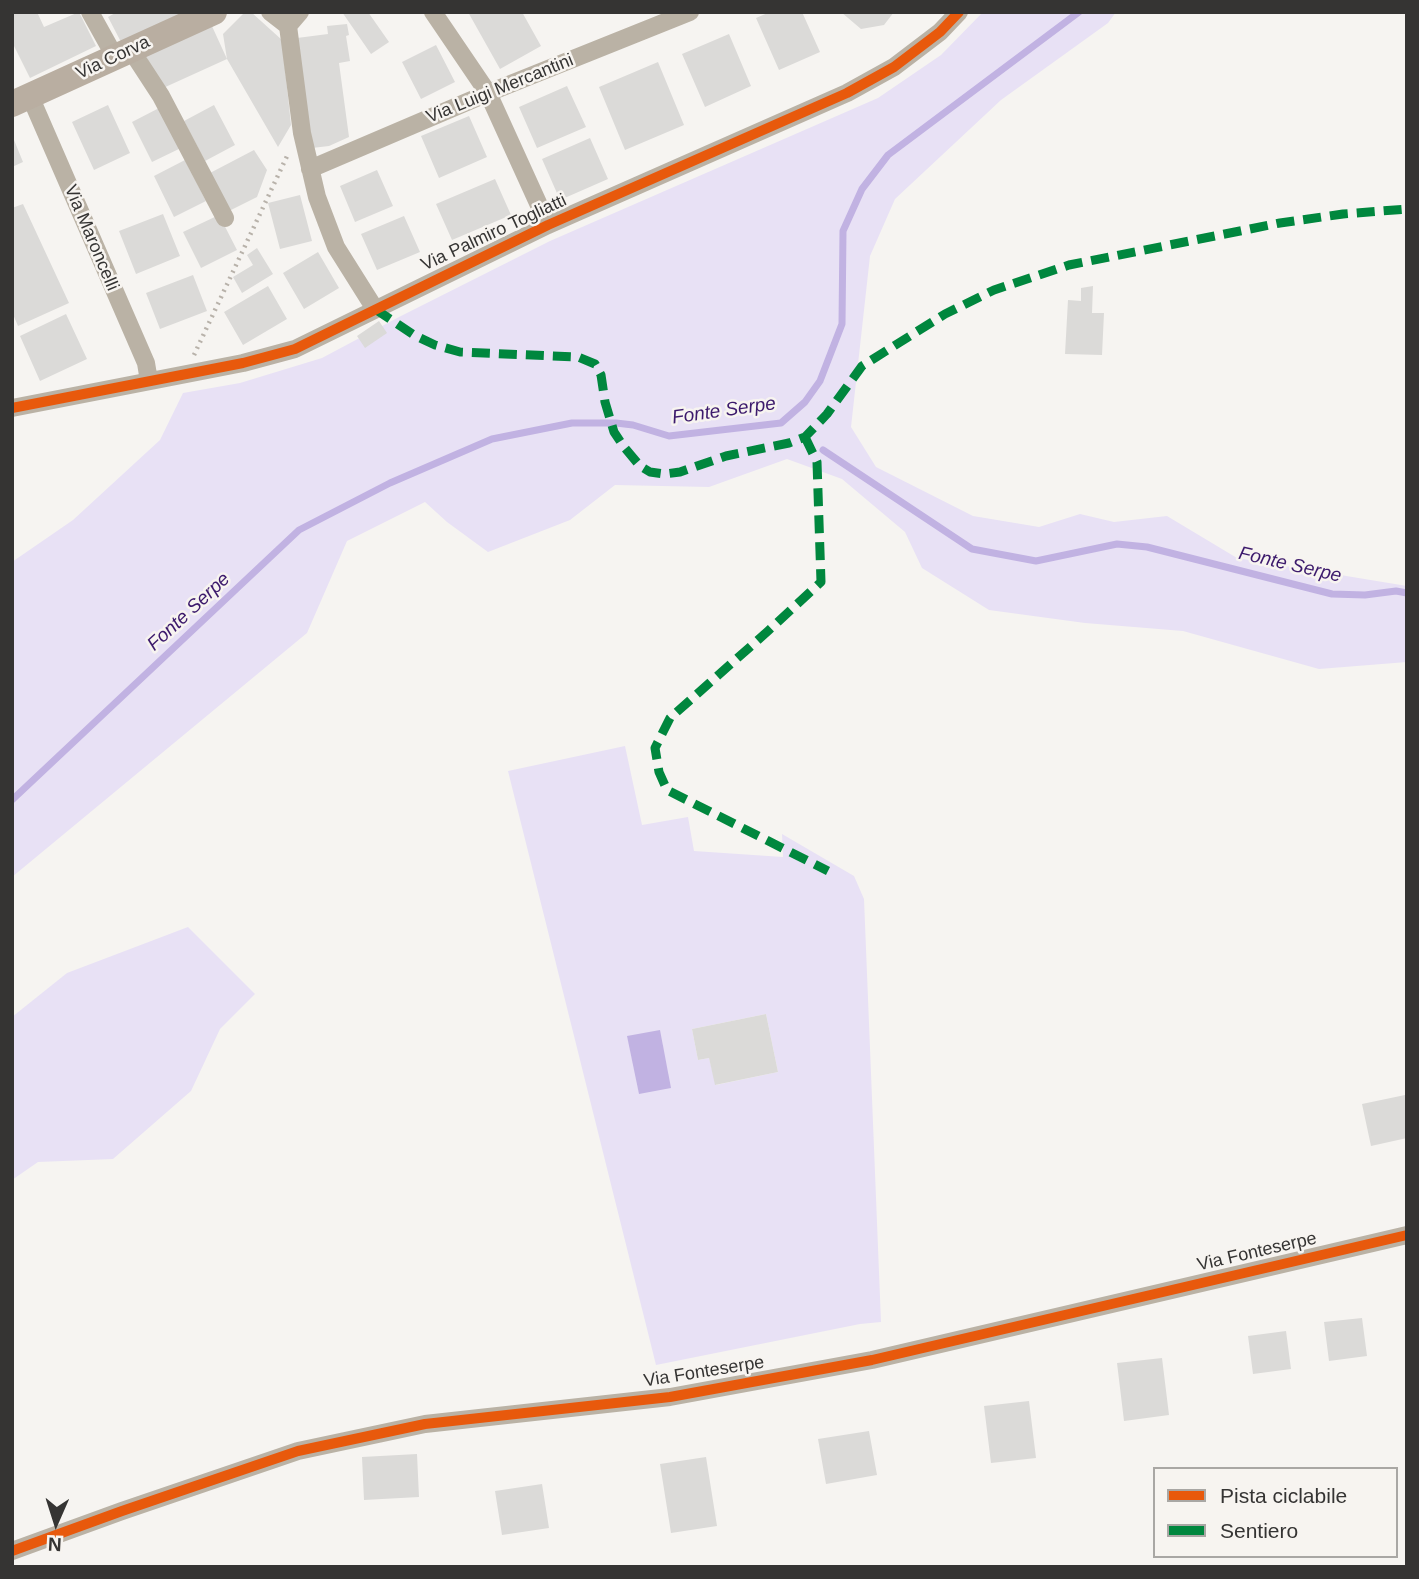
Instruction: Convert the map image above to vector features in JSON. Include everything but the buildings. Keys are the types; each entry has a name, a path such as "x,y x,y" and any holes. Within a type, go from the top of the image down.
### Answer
{"street":[{"path":"90,12 161,96 226,218"},
{"name":"Via Corva","path":"21,100 214,12"},
{"path":"270,12 294,19 302,133 310,169 326,224 336,247 375,309"},
{"path":"433,12 488,93 548,225"},
{"name":"Via Luigi Mercantini","path":"310,169 488,93 690,12"},
{"name":"Via Palmiro Togliatti","path":"12,408 197,373 295,349 548,225 847,93 894,67 940,33 959,12"},
{"name":"Via Maroncelli","path":"21,100 146,363 149,381"},
{"name":"Via Fonteserpe","path":"12,1551 298,1451 425,1424 670,1397 872,1360 1407,1235"}],"path":[{"path":"197,373 194,353 283,161 302,133"}],"shaded area":[{"path":"983,12 1116,12 1108,23 1001,100 895,199 870,256 851,427 876,467 973,516 1039,527 1080,514 1114,522 1167,516 1237,558 1407,586 1407,662 1319,669 1183,631 1085,623 989,610 922,568 905,532 842,479 787,459 709,487 615,485 570,520 488,552 425,502 347,541 307,633 12,877 12,562 73,520 160,440 183,393 240,383 322,358 550,241 878,98 941,55"},
{"path":"625,746 642,825 688,817 694,851 783,857 782,834 854,876 864,899 881,1322 656,1365 508,771","holes":["766,1014 778,1072 716,1085 709,1058 698,1060 692,1029"]},
{"path":"188,927 255,994 220,1029 191,1091 113,1159 38,1162 12,1180 12,1017 67,973"},
{"path":"660,1030 671,1088 639,1094 627,1036"}],"waterway":[{"name":"Fonte Serpe","path":"12,800 299,530 390,483 492,439 572,423 633,425 669,436 781,423 805,402 820,381 842,324 843,231 862,189 888,155 1079,12"},
{"name":"Fonte Serpe","path":"823,450 972,549 1036,561 1117,544 1147,547 1332,594 1365,595 1396,591 1407,593"}],"marked path":[{"path":"375,309 414,335 435,345 460,352 578,357 595,364 601,375 605,402 614,432 640,466 650,472 665,474 805,437 827,414 862,366 945,314 994,290 1069,265 1280,223 1407,209"},
{"path":"805,437 817,462 821,582 670,718 655,748 659,772 667,790 828,871"}],"cycle path":[{"path":"12,408 243,363 295,349 548,225 847,93 894,67 940,32 959,12"},
{"path":"12,1551 298,1451 425,1424 670,1397 872,1360 1407,1235"}]}
